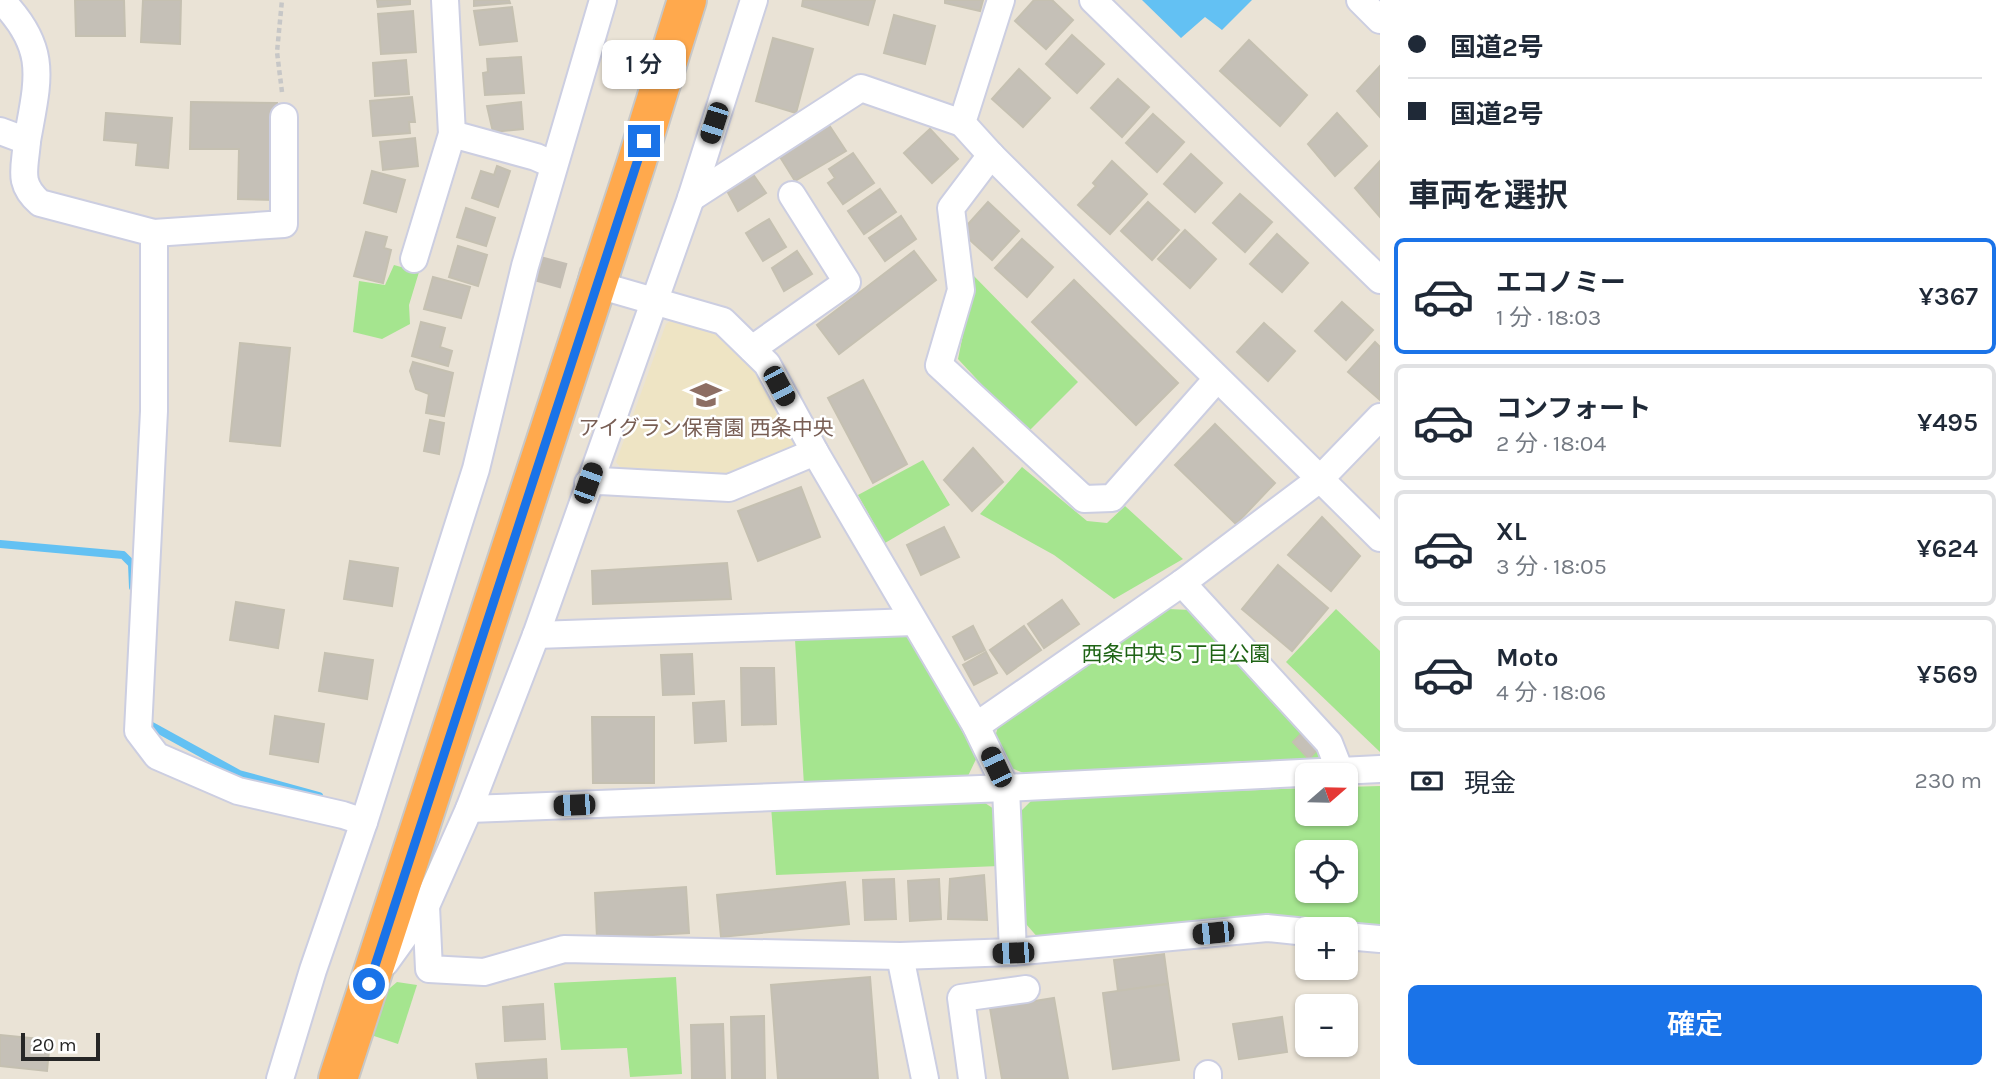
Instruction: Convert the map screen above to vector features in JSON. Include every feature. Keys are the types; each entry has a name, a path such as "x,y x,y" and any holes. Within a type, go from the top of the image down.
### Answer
{"highway":[{"path":"636,164 666,0"},
{"path":"338,1079 687,0"},
{"path":"636,164 704,0"}],"street":[{"path":"1,0 19,18 30,38 37,61 24,181 28,193 40,203 154,233 284,224 284,117"},
{"path":"414,259 452,134 445,0"},
{"path":"280,1079 476,470 532,268 554,165 603,0"},
{"path":"369,984 426,906 469,808 536,635 691,198 754,0"},
{"path":"962,123 1001,0"},
{"path":"1093,0 1380,280"},
{"path":"1360,0 1380,20"},
{"path":"691,198 862,88 962,123 1216,380 1321,478 1380,538"},
{"path":"0,131 27,141"},
{"path":"452,134 536,157 554,165"},
{"path":"991,155 951,208 961,290 939,365 1084,499 1112,498 1216,380"},
{"path":"752,349 847,282 792,195"},
{"path":"154,233 154,411 138,731 157,756 238,790 364,822"},
{"path":"611,289 723,321 768,364 815,452 976,726 1006,788 1013,953"},
{"path":"976,726 1182,583 1321,478 1380,417"},
{"path":"588,483 600,481 729,488 815,452"},
{"path":"1182,583 1329,743 1336,763"},
{"path":"536,635 914,622"},
{"path":"1358,770 1380,769"},
{"path":"469,808 1006,788 1295,773"},
{"path":"426,906 429,968 484,972 564,949 901,956 1013,953 1267,928 1295,931"},
{"path":"1358,937 1380,939"},
{"path":"901,956 925,1079"},
{"path":"972,1079 961,998 1026,989"}],"path":[{"path":"282,0 277,52 284,117"}],"shaded area":[{"name":"アイグラン保育園 西条中央","path":"679,314 714,325 747,354 797,437 791,454 719,480 624,472 616,462 666,324"}],"green space":[{"path":"394,265 419,272 409,305 410,324 382,339 353,332 359,281 385,285"},
{"path":"970,272 1078,382 1027,433 958,359 970,300"},
{"path":"923,460 950,505 885,543 858,495"},
{"path":"1022,467 1087,521 1107,523 1125,506 1183,559 1114,599 1054,555 980,514"},
{"name":"西条中央５丁目公園","path":"1168,609 1191,610 1320,746 1321,763 1244,761 1026,774 1009,767 995,737 999,723"},
{"path":"1336,609 1380,651 1380,752 1286,662"},
{"path":"902,632 912,637 978,755 967,778 804,785 795,640"},
{"path":"1380,786 1380,928 1358,926 1358,917 1295,917 1295,921 1268,919 1040,940 1026,924 1022,869 1021,811 1033,799 1295,788 1295,826 1358,826 1358,787"},
{"path":"979,799 997,811 999,866 776,875 771,806"},
{"path":"676,977 682,1074 630,1077 627,1048 561,1050 554,983"},
{"path":"397,982 417,985 398,1044 365,1033 376,1000"}],"water":[{"path":"1142,0 1252,0 1222,30 1205,17 1181,38"}],"building":[{"path":"75,0 124,0 125,36 76,36"},
{"path":"143,0 181,0 180,44 141,42"},
{"path":"377,0 410,0 410,4 378,7"},
{"path":"474,0 509,0 510,3 474,6"},
{"path":"803,0 875,0 868,25 802,6"},
{"path":"945,0 983,0 980,11 945,3"},
{"path":"1034,0 1052,0 1073,20 1046,49 1015,21"},
{"path":"512,7 517,41 480,45 474,11"},
{"path":"413,11 416,52 381,54 378,14"},
{"path":"894,15 935,26 925,64 884,53"},
{"path":"1072,35 1104,64 1077,93 1046,64"},
{"path":"773,38 813,49 796,113 756,101"},
{"path":"1249,40 1307,95 1280,126 1220,71"},
{"path":"521,57 524,93 485,95 483,73 488,72 487,59"},
{"path":"406,60 409,94 375,96 373,63"},
{"path":"1380,66 1380,117 1357,91"},
{"path":"1019,69 1050,98 1023,127 992,99"},
{"path":"1118,79 1149,107 1122,137 1091,108"},
{"path":"412,97 415,122 409,122 410,133 373,136 370,101"},
{"path":"191,102 277,103 275,200 238,199 239,149 190,149"},
{"path":"521,102 523,129 493,132 487,106"},
{"path":"106,113 172,118 168,168 136,165 138,143 104,140"},
{"path":"1337,113 1367,146 1335,176 1308,144"},
{"path":"1153,114 1184,142 1157,172 1126,143"},
{"path":"827,122 846,151 795,181 777,152"},
{"path":"930,129 958,159 932,183 904,153"},
{"path":"415,138 418,166 383,170 380,142"},
{"path":"853,153 874,183 843,204 828,183 835,178 829,169"},
{"path":"1191,154 1222,183 1195,212 1164,184"},
{"path":"1112,161 1147,194 1110,234 1078,205 1096,186 1093,183"},
{"path":"1380,161 1380,217 1355,188"},
{"path":"497,166 510,171 498,207 472,198 481,171 494,175"},
{"path":"750,170 766,193 738,211 725,187"},
{"path":"372,171 405,180 396,212 364,203"},
{"path":"880,189 896,212 864,234 848,211"},
{"path":"1240,194 1272,222 1245,252 1213,223"},
{"path":"988,202 1019,231 992,260 961,232"},
{"path":"1148,202 1179,230 1152,260 1121,231"},
{"path":"466,208 495,218 486,246 457,237"},
{"path":"901,216 916,239 885,261 869,238"},
{"path":"769,219 786,247 763,261 746,233"},
{"path":"1185,230 1216,259 1190,288 1158,259"},
{"path":"366,232 387,237 384,248 391,250 383,283 354,276"},
{"path":"1277,234 1308,263 1282,292 1250,264"},
{"path":"1022,239 1053,267 1027,297 995,268"},
{"path":"458,246 487,255 478,286 449,277"},
{"path":"797,251 812,274 784,291 772,268"},
{"path":"914,251 936,280 839,354 817,325"},
{"path":"433,277 470,287 461,318 424,309"},
{"path":"1074,280 1178,383 1136,425 1032,322"},
{"path":"1342,302 1373,330 1346,360 1315,331"},
{"path":"421,322 445,328 440,347 452,351 448,366 412,356"},
{"path":"1264,323 1295,351 1268,381 1237,352"},
{"path":"1375,342 1380,347 1380,400 1348,372"},
{"path":"240,343 290,348 280,446 230,441"},
{"path":"413,362 453,373 444,416 426,413 429,394 416,389 410,371"},
{"path":"863,380 907,464 873,483 828,398"},
{"path":"430,420 444,423 439,454 424,451"},
{"path":"1215,424 1275,483 1236,524 1175,465"},
{"path":"973,448 1003,482 972,511 944,480"},
{"path":"801,487 820,537 758,561 738,511"},
{"path":"1322,517 1360,556 1331,591 1288,555"},
{"path":"944,527 959,557 921,575 907,545"},
{"path":"350,561 398,568 392,606 344,599"},
{"path":"727,563 731,599 593,604 592,571"},
{"path":"1278,565 1328,608 1292,651 1242,609"},
{"path":"1062,600 1079,624 1044,648 1028,624"},
{"path":"236,602 284,610 278,648 230,640"},
{"path":"973,626 985,650 965,660 953,637"},
{"path":"1024,626 1041,650 1007,674 990,650"},
{"path":"986,652 997,673 974,685 963,665"},
{"path":"325,653 373,660 367,699 319,691"},
{"path":"692,654 694,694 663,695 661,655"},
{"path":"741,668 774,668 776,724 742,725"},
{"path":"724,701 726,741 695,743 693,703"},
{"path":"275,716 324,724 318,762 270,754"},
{"path":"592,717 654,717 654,783 593,783"},
{"path":"1305,730 1320,746 1309,759 1293,742"},
{"path":"984,875 987,920 948,919 950,879"},
{"path":"894,879 896,919 865,920 863,880"},
{"path":"939,879 941,919 910,921 908,881"},
{"path":"845,882 849,924 721,937 717,895"},
{"path":"686,887 689,933 597,938 595,893"},
{"path":"1164,954 1168,984 1118,991 1114,960"},
{"path":"870,977 878,1079 778,1079 771,985"},
{"path":"1168,984 1179,1060 1113,1069 1103,993"},
{"path":"1054,998 1068,1079 1002,1079 990,1008"},
{"path":"543,1004 545,1039 505,1041 503,1007"},
{"path":"764,1016 765,1079 732,1079 731,1017"},
{"path":"1282,1017 1287,1052 1239,1059 1233,1024"},
{"path":"723,1024 725,1079 692,1079 691,1025"},
{"path":"0,1035 50,1040 47,1071 0,1066"},
{"path":"546,1059 547,1079 478,1079 476,1064"}],"waterway":[{"path":"0,544 123,555 132,564 133,587"},
{"path":"150,725 239,774 319,796"}],"tunnel":[{"path":"539,269 612,289"}],"place":[{"name":"アイグラン保育園 西条中央","path":"706,395"}],"route":[{"path":"369,984 644,141"}]}
